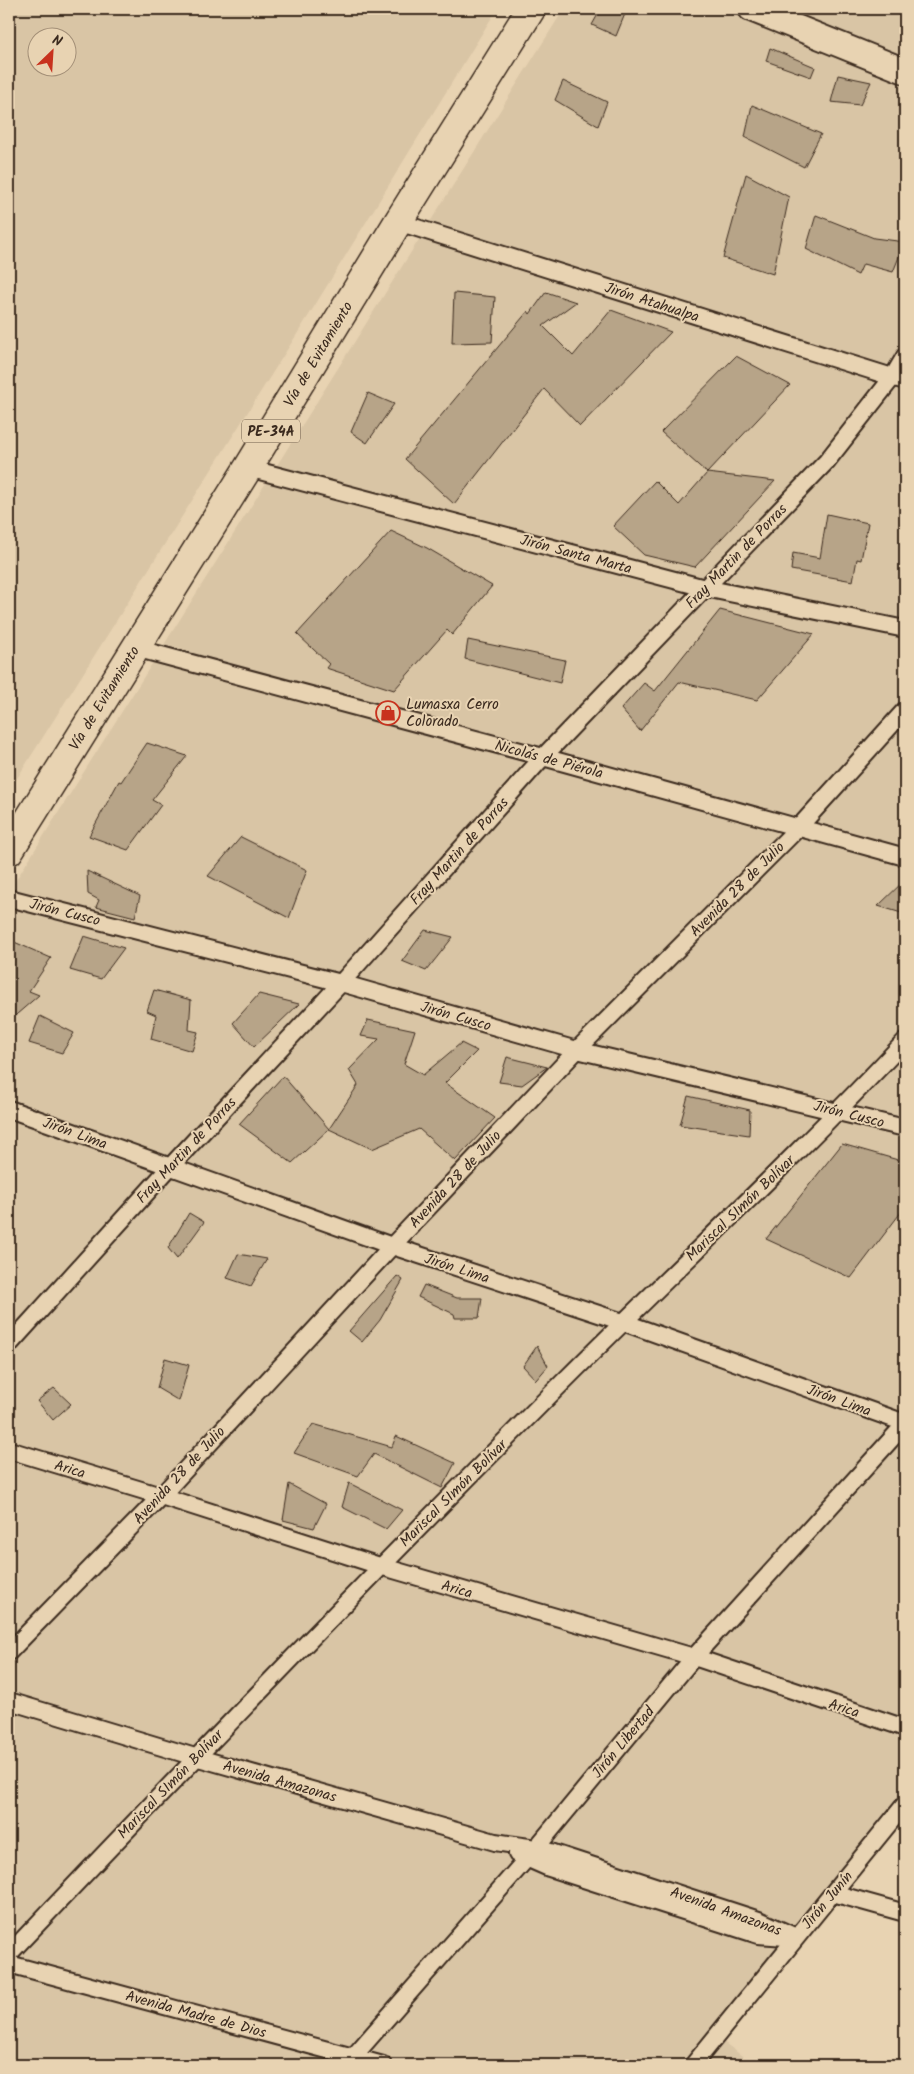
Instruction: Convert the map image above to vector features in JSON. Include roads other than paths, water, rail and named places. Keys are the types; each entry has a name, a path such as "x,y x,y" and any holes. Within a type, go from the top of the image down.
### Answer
{"highway":[{"name":"Vía de Evitamiento","path":"9,851 531,9"}],"street":[{"path":"751,9 905,71"},
{"name":"Jirón Atahualpa","path":"398,222 899,380"},
{"name":"Fray Martin de Porras","path":"9,1345 170,1167 341,983 543,757 827,461 899,380 905,356"},
{"name":"Jirón Santa Marta","path":"248,468 705,588 905,629"},
{"name":"Nicolás de Piérola","path":"135,648 905,856"},
{"name":"Avenida 28 de Julio","path":"9,1652 161,1496 392,1246 577,1050 798,827 905,710"},
{"name":"Jirón Cusco","path":"9,898 341,983 577,1050 905,1128"},
{"name":"Mariscal SImón Bolívar","path":"9,1954 195,1757 380,1566 623,1322 839,1111 905,1041"},
{"name":"Jirón Lima","path":"9,1109 392,1246 623,1322 905,1424"},
{"name":"Jirón Libertad","path":"350,2061 531,1854 694,1658 905,1424"},
{"name":"Arica","path":"9,1450 380,1566 694,1658 905,1728"},
{"name":"Avenida Amazonas","path":"9,1701 195,1757 495,1842 759,1920 796,1938"},
{"name":"Jirón Junín","path":"693,2065 905,1804"},
{"path":"833,1893 905,1913"},
{"name":"Avenida Madre de Dios","path":"9,1964 350,2061 383,2065"}],"place":[{"name":"Lumasxa Cerro Colorado","path":"388,713"}]}
